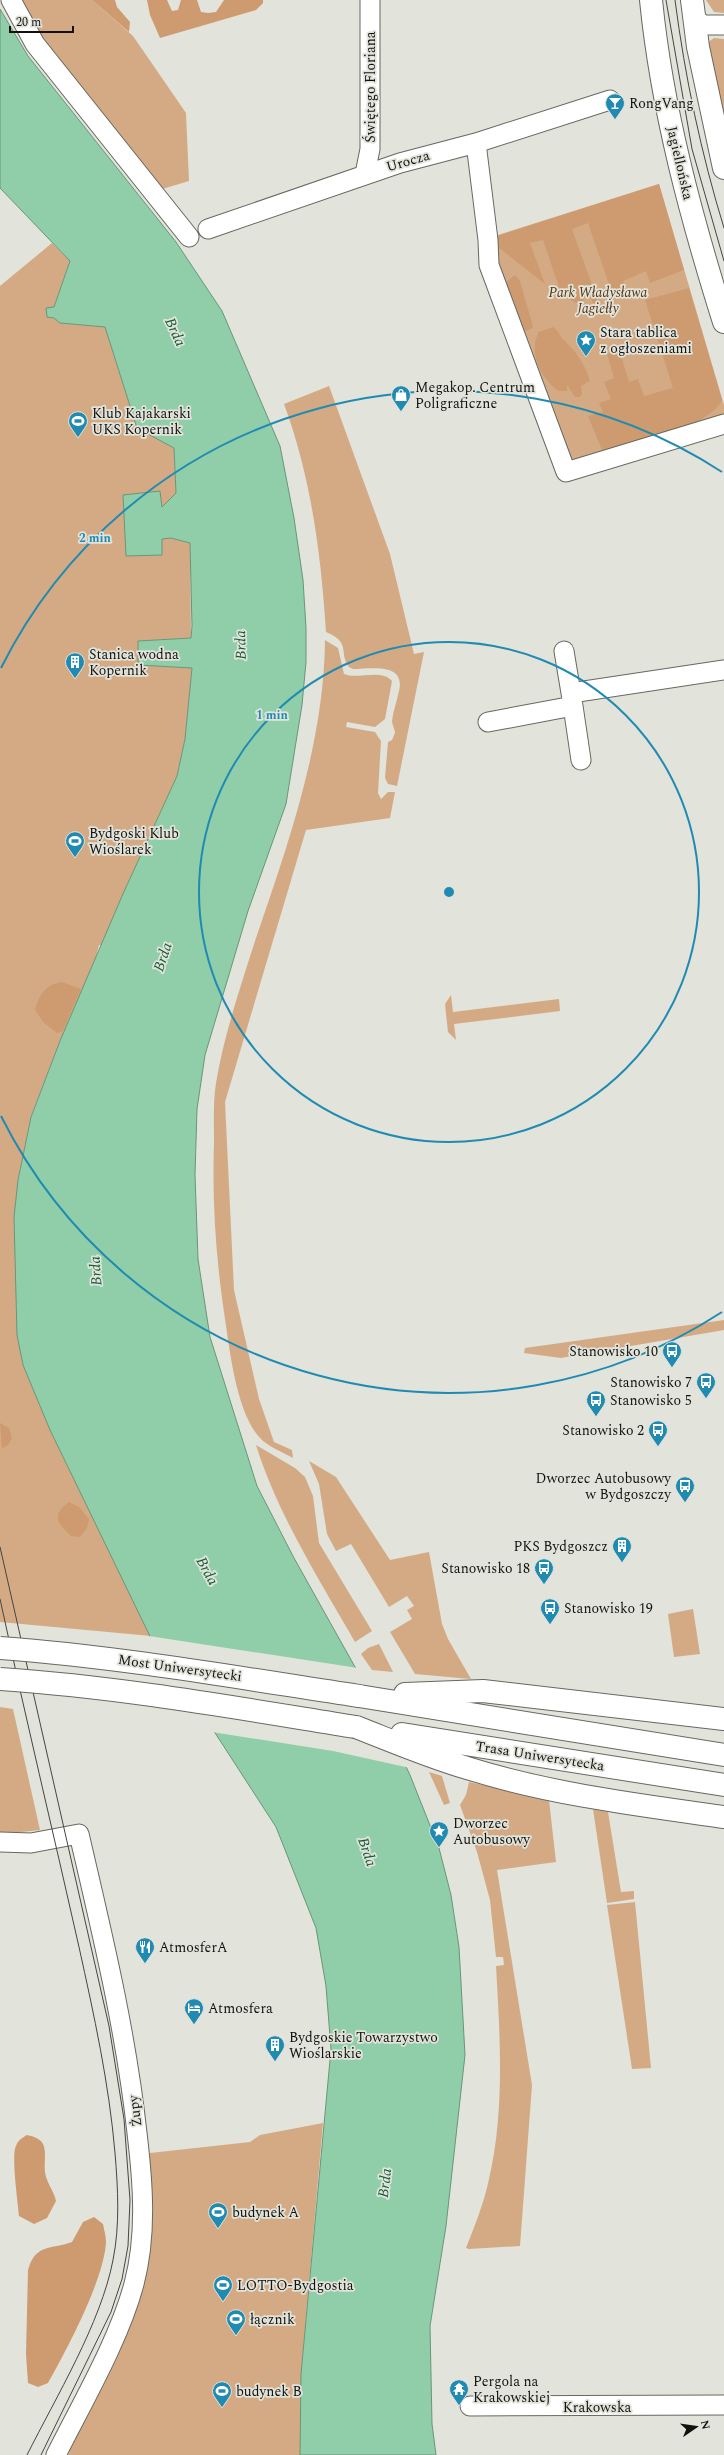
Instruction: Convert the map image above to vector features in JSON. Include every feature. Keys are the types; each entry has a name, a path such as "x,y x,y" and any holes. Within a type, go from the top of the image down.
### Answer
{"main road":[{"name":"Jagiellońska","path":"651,0 664,90 675,145 690,206 724,322"},
{"path":"693,8 708,98 724,168"},
{"name":"Most Uniwersytecki","path":"0,1648 75,1654 198,1670 359,1696"},
{"path":"0,1679 83,1686 159,1696 356,1727 466,1768 536,1786 657,1808 724,1817"},
{"path":"359,1696 482,1691 724,1719"},
{"path":"359,1696 724,1755"},
{"name":"Trasa Uniwersytecka","path":"356,1727 724,1785"}],"street":[{"path":"11,0 35,44 189,237"},
{"name":"Świętego Floriana","path":"366,174 370,149 370,0"},
{"path":"693,8 702,25 724,25"},
{"name":"Urocza","path":"208,229 400,163 476,144 610,100"},
{"path":"476,144 488,240 489,265 566,472 724,424"},
{"path":"564,651 581,760"},
{"path":"488,722 572,700 724,670"},
{"name":"Żupy","path":"0,1842 30,1843 79,1834 127,2051 141,2163 142,2226 134,2282 127,2308 56,2455"},
{"name":"Krakowska","path":"470,2406 724,2405"}],"green space":[{"path":"17,0 92,0 133,36 186,113 189,181 159,190 62,72"},
{"path":"706,0 724,0 724,13 714,12"},
{"path":"714,38 724,39 724,129 707,43"},
{"name":"Park Władysława Jagiełły","path":"659,184 724,405 724,414 686,436 566,472 488,240 501,234"},
{"path":"52,243 70,261 54,307 55,318 60,323 105,327 137,427 174,448 176,493 162,508 162,539 171,538 190,543 191,638 138,641 138,665 192,668 185,739 177,776 122,896 102,945 99,945 94,965 60,1041 31,1116 18,1180 50,1430 151,1636 0,1622 0,286"},
{"path":"329,386 390,554 414,654 424,652 397,786 388,784 385,778 388,742 392,740 395,733 392,721 400,682 397,675 392,671 377,668 353,669 349,667 344,657 342,644 334,636 326,632 318,545 308,488 301,459 284,404"},
{"path":"325,640 338,648 344,674 356,676 382,675 392,681 385,719 375,727 347,722 346,727 375,732 381,741 378,793 381,799 388,792 395,792 390,818 306,830 225,1102 234,1290 259,1399 274,1442 292,1450 293,1458 267,1444 254,1431 247,1417 236,1384 227,1333 217,1253 214,1210 214,1105 219,1065 228,1029 255,941 280,868 302,793 318,717 323,679"},
{"path":"451,995 453,1012 559,999 560,1011 454,1024 456,1040 448,1032 445,1004"},
{"path":"724,1320 724,1330 561,1358 524,1353 525,1348"},
{"path":"256,1445 295,1468 305,1477 313,1496 319,1543 372,1631 355,1642 300,1546 265,1471"},
{"path":"309,1461 336,1477 390,1560 429,1552 442,1624 448,1639 471,1679 415,1674 390,1632 412,1619 407,1610 414,1606 407,1596 389,1607 351,1544 336,1551 327,1534 319,1484"},
{"path":"693,1609 700,1654 674,1657 668,1614"},
{"path":"379,1644 393,1672 372,1670 361,1654 368,1648"},
{"path":"0,1707 13,1709 40,1830 12,1833 0,1832"},
{"path":"429,1772 442,1776 450,1803 444,1805"},
{"path":"469,1782 549,1800 556,1862 497,1870 532,2085 520,2246 469,2249 466,2248 487,2188 494,2153 500,2073 496,1966 504,1965 503,1957 496,1957 490,1900 477,1852 460,1805 466,1795"},
{"path":"593,1809 608,1812 621,1892 634,1891 634,1899 607,1903"},
{"path":"635,1902 651,2068 632,2069 607,1905"},
{"name":"LOTTO-Bydgostia","path":"323,2123 301,2374 302,2455 68,2455 85,2415 102,2388 144,2287 150,2225 150,2153 250,2142 260,2135"}],"shaded area":[{"path":"92,0 115,0 117,7 130,22 129,32"},
{"path":"147,0 167,0 172,11 178,10 181,0 197,0 201,12 208,13 216,12 224,0 263,0 263,3 256,10 160,38 150,15"},
{"path":"659,184 684,270 650,283 646,271 623,281 627,291 613,296 588,223 572,229 598,302 593,303 590,296 583,299 585,305 583,306 562,296 543,240 530,243 545,284 499,248 497,236"},
{"path":"515,275 520,281 533,328 521,333 506,288 506,282"},
{"path":"689,288 722,400 714,410 702,419 686,426 668,433 602,450 588,416 603,412 599,403 611,399 604,382 614,378 607,354 619,349 629,382 638,379 644,396 673,388 645,300"},
{"path":"553,327 572,348 588,375 590,381 581,386 582,394 580,397 575,397 567,385 567,391 559,391 547,380 538,365 535,348 539,332"},
{"path":"62,982 81,989 63,1031 57,1033 43,1022 35,1010 44,991 56,983"},
{"path":"0,1423 9,1428 12,1438 9,1444 2,1449"},
{"path":"69,1502 79,1507 89,1519 87,1528 80,1537 71,1536 59,1523 58,1515 63,1507"},
{"path":"27,2135 35,2137 43,2144 45,2149 45,2172 56,2201 47,2218 34,2224 19,2216 15,2180 14,2159 16,2146 22,2138"},
{"path":"94,2217 103,2224 106,2240 104,2258 99,2275 83,2314 56,2369 48,2383 38,2387 28,2383 26,2354 28,2270 35,2255 45,2249 72,2242 83,2222"}],"water":[{"name":"Brda","path":"0,9 28,56 176,242 222,311 280,446 294,518 303,580 306,628 306,662 302,705 286,804 248,911 205,1055 197,1109 195,1175 198,1259 210,1337 257,1486 294,1558 378,1708 410,1775 439,1848 451,1895 459,1947 465,2055 446,2226 430,2326 432,2424 436,2455 300,2455 301,2374 331,2049 326,1986 316,1928 276,1827 208,1722 160,1657 50,1430 23,1365 17,1335 14,1217 18,1180 31,1117 60,1041 122,896 177,776 185,739 192,668 138,665 138,641 191,638 192,626 190,543 171,538 162,539 162,555 126,556 123,495 160,491 162,507 176,493 174,448 137,428 105,327 60,323 54,318 47,317 46,308 54,307 70,261 0,188"}],"pier":[{"path":"149,1636 358,1668 410,1768 333,1751 212,1732 159,1658"}],"tram line":[{"path":"666,0 692,149 724,261"},
{"path":"675,0 689,86 701,143 724,228"},
{"path":"0,1547 109,2026 124,2119 130,2200 128,2246 122,2279 111,2312 41,2455"},
{"path":"0,1599 95,2024 109,2101 118,2193 117,2234 113,2260 99,2309 64,2384 27,2455"}],"place":[{"name":"RongVang","path":"615,120"},
{"name":"Stara tablica z ogłoszeniami","path":"586,357"},
{"name":"Megakop. Centrum Poligraficzne","path":"401,412"},
{"name":"Klub Kajakarski UKS Kopernik","path":"78,438"},
{"name":"Stanica wodna Kopernik","path":"75,679"},
{"name":"Bydgoski Klub Wioślarek","path":"75,858"},
{"name":"Stanowisko 10","path":"672,1368"},
{"name":"Stanowisko 7","path":"706,1399"},
{"name":"Stanowisko 5","path":"596,1417"},
{"name":"Stanowisko 2","path":"658,1447"},
{"name":"Dworzec Autobusowy w Bydgoszczy","path":"685,1503"},
{"name":"PKS Bydgoszcz","path":"622,1563"},
{"name":"Stanowisko 18","path":"544,1585"},
{"name":"Stanowisko 19","path":"550,1625"},
{"name":"Dworzec Autobusowy","path":"439,1848"},
{"name":"AtmosferA","path":"145,1964"},
{"name":"Atmosfera","path":"194,2025"},
{"name":"Bydgoskie Towarzystwo Wioślarskie","path":"275,2062"},
{"name":"budynek A","path":"218,2229"},
{"name":"LOTTO-Bydgostia","path":"223,2302"},
{"name":"łącznik","path":"236,2336"},
{"name":"Pergola na Krakowskiej","path":"459,2406"},
{"name":"budynek B","path":"222,2408"}]}
